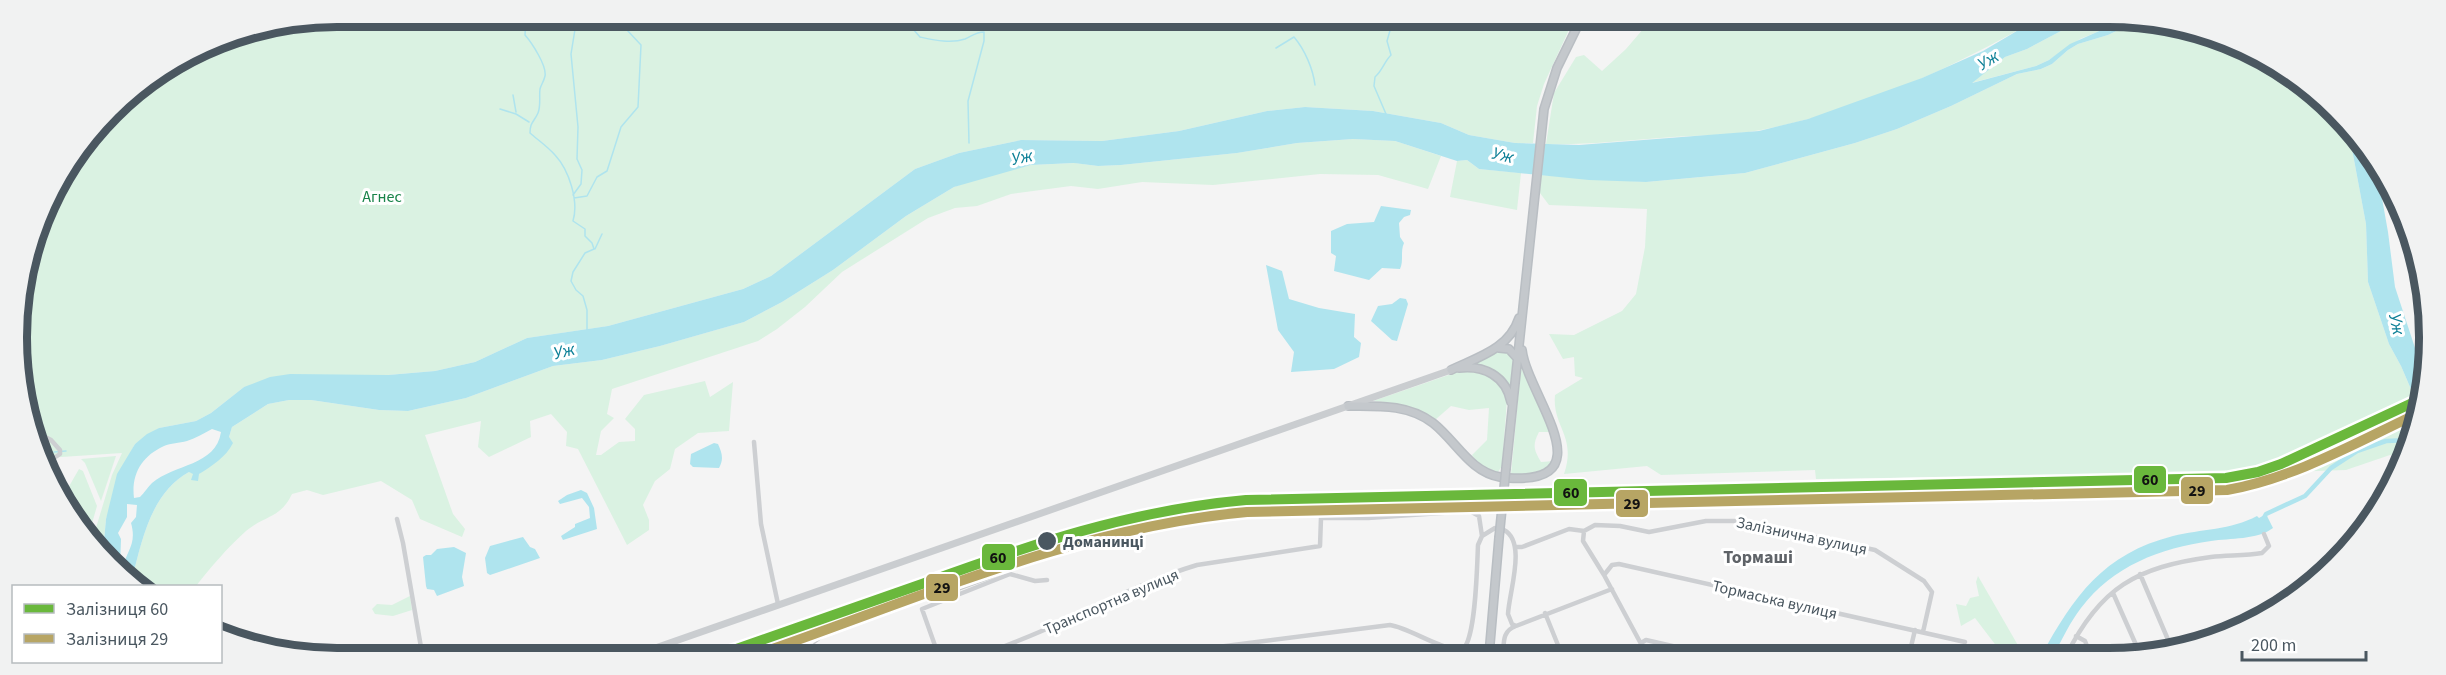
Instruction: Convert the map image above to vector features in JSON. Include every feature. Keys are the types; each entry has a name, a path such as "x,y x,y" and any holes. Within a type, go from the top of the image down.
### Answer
{"highway":[{"path":"1490,648 1541,124 1553,78 1577,27"},
{"path":"1451,370 1498,348 1515,329 1524,304"},
{"path":"1509,478 1535,478 1546,474 1555,465 1559,452 1551,423 1527,375 1520,339"},
{"path":"1498,348 1509,349 1518,359"},
{"path":"1451,370 1472,367 1491,373 1508,390 1512,409"},
{"path":"1348,406 1395,407 1419,415 1438,429 1477,468 1492,476 1500,477"}],"main road":[{"path":"655,648 1451,370"}],"street":[{"path":"43,436 51,440 60,451 52,458"},
{"path":"754,442 761,524 778,604"},
{"name":"Транспортна вулиця","path":"1001,648 1053,627 1142,584 1178,571 1197,565 1320,546 1321,518 1368,518 1470,512 1479,516 1482,536"},
{"path":"397,519 421,648"},
{"name":"Залізнична вулиця","path":"1516,547 1522,547 1569,529 1584,531 1590,526 1605,525 1645,532 1726,520 1772,526 1880,552 1930,586 1932,592 1923,632"},
{"path":"1464,648 1469,642 1478,545 1482,536 1495,528"},
{"path":"1504,530 1512,536 1516,547 1508,614 1512,624 1516,626"},
{"path":"1584,531 1583,541 1644,648"},
{"path":"2070,648 2085,620 2113,593 2140,574 2183,561 2262,553 2269,546 2264,534"},
{"name":"Тормаська вулиця","path":"1604,575 1610,566 1619,564 1965,642"},
{"path":"936,648 922,609 1010,573 1035,581 1047,580"},
{"path":"2140,574 2169,642"},
{"path":"1503,648 1504,636 1509,629 1545,613 1612,589"},
{"path":"2113,593 2137,646"},
{"path":"1545,613 1559,648"},
{"path":"1210,648 1390,625 1417,633 1443,648"},
{"path":"1911,648 1916,630"},
{"path":"2076,636 2085,641 2088,648"},
{"path":"1641,643 1646,640 1681,648"}],"green space":[{"name":"Агнес","path":"338,27 1570,27 1544,84 1537,106 1533,143 1515,143 1469,135 1441,123 1373,111 1305,107 1267,111 1179,131 1102,141 1021,140 959,153 915,169 771,276 743,289 608,326 527,338 475,362 435,371 244,387 211,413 196,421 159,428 135,444 128,457 106,519 104,542 95,531 112,475 122,453 52,458 43,437 33,398 27,338 33,277 43,238 59,200 79,165 118,118 165,79 200,59 238,43 277,33"},
{"path":"1645,27 2023,27 1935,73 1867,101 1797,122 1736,133 1546,144 1554,93 1576,57 1584,55 1602,71 1626,49"},
{"path":"2069,27 2109,27 2080,39 2036,66 1971,83 2005,57 2027,49"},
{"path":"2123,28 2169,33 2208,43 2246,59 2298,91 2328,118 2351,143 2366,224 2368,282 2389,344 2413,395 2403,437 2395,456 2390,455 2346,470 2287,472 1816,479 1815,470 1661,475 1647,466 1564,474 1568,450 1557,416 1555,395 1583,378 1575,376 1574,357 1563,359 1549,334 1574,335 1622,311 1636,294 1645,247 1647,209 1549,205 1540,193 1540,175 1646,182 1745,173 1897,129 2017,74 2052,64 2078,44"},
{"path":"1353,139 1395,141 1441,156 1428,189 1378,175 1320,174 1213,185 1142,182 1098,189 1071,186 1011,194 977,206 955,208 928,218 842,272 805,307 758,341 612,389 607,414 614,418 601,431 596,455 601,455 619,442 635,441 635,429 625,419 644,395 705,381 710,397 733,382 729,431 698,433 675,449 670,469 655,481 643,505 649,520 649,530 627,545 578,449 566,446 567,432 551,414 530,421 531,437 489,457 478,447 481,421 425,435 453,514 465,529 462,537 420,519 412,500 381,481 323,495 307,490 292,494 282,508 246,531 232,544 197,585 149,585 134,572 144,534 165,492 189,472 199,474 229,437 232,427 268,404 289,400 311,400 379,410 408,411 466,398 553,366 602,360 744,322 782,302 833,270 906,216 954,187 1031,165 1075,163 1098,166 1121,165 1237,153 1297,143"},
{"path":"1467,160 1479,169 1521,173 1517,210 1450,197 1457,161"},
{"path":"1505,351 1513,357 1510,389 1472,366 1471,363"},
{"path":"1521,368 1552,432 1539,432 1535,440 1535,447 1541,462 1554,461 1545,470 1529,475 1511,474"},
{"path":"1466,369 1493,378 1498,381 1505,392 1507,400 1502,466 1498,472 1480,466 1472,455 1487,440 1489,408 1469,410 1451,406 1435,420 1405,406 1373,401"},
{"path":"116,456 101,501 85,463 81,459"},
{"path":"79,469 83,471 97,506 91,527 79,510 67,490"},
{"path":"1978,576 2019,648 1998,648 1975,618 1961,626 1956,604 1966,606 1970,598 1979,596 1976,582"},
{"path":"410,596 412,610 393,616 375,614 372,609 377,604 392,605"}],"water":[{"name":"Уж","path":"2024,27 2069,27 2027,49 2005,57 1972,83 2036,66 2049,60 2070,44 2109,27 2123,28 2078,44 2052,64 2041,69 2017,74 1897,129 1745,173 1646,182 1589,180 1479,169 1467,160 1457,161 1395,141 1353,139 1297,143 1237,153 1121,165 1098,166 1074,163 1031,165 954,187 906,216 833,270 782,302 744,322 602,360 553,366 466,398 408,411 379,410 311,400 289,400 268,404 232,427 229,437 233,443 227,453 199,474 198,481 191,480 193,474 189,472 165,492 144,534 134,572 124,563 132,542 131,523 136,517 137,505 127,504 127,517 118,533 121,539 120,559 104,542 106,519 117,474 135,444 159,428 196,421 211,413 244,387 270,377 290,374 388,375 435,371 475,362 527,338 608,326 743,289 771,276 915,169 959,153 1021,140 1102,141 1179,131 1267,111 1305,107 1373,111 1441,123 1469,135 1515,143 1579,145 1759,131 1808,119 1922,78 1983,51","holes":["212,429 221,432 218,443 203,458 161,477 152,483 140,497 134,498 136,474 144,461 156,450 169,444 187,441"]},
{"name":"Уж","path":"2351,143 2380,188 2395,287 2418,356 2413,395 2389,344 2368,282 2366,224"},
{"path":"1381,206 1411,210 1410,215 1404,217 1399,223 1400,237 1404,243 1400,269 1382,268 1369,280 1334,271 1336,256 1331,253 1331,231 1347,224 1374,222"},
{"path":"1266,265 1282,271 1289,299 1319,308 1355,314 1354,337 1361,343 1359,357 1334,369 1291,372 1294,352 1278,330"},
{"path":"1400,298 1406,299 1408,304 1397,341 1392,340 1371,321 1378,306 1392,304"},
{"path":"714,443 718,444 721,453 722,462 719,468 693,467 690,464 691,454"},
{"path":"581,490 587,493 594,508 597,529 563,540 561,536 575,527 575,524 590,518 589,507 582,498 560,504 558,501"},
{"path":"2266,514 2273,528 2251,537 2192,544 2156,554 2123,570 2094,593 2081,608 2057,648 2045,648 2079,596 2109,566 2127,554 2173,536 2226,527 2257,516 2259,518"},
{"path":"523,537 540,558 490,575 487,573 485,558 490,546"},
{"path":"454,547 466,553 462,577 464,586 437,596 434,590 427,589 423,557 431,555 437,549"}],"waterway":[{"path":"525,27 525,35 544,66 545,72 540,89 539,110 531,124 530,133 552,152 565,169 574,195 573,221 585,229 585,236 594,249 585,253 573,272 571,281 583,296 587,310 587,330"},
{"path":"573,195 581,184 582,170 577,159 578,127 571,54 575,27"},
{"path":"574,198 587,196 597,177 607,171 621,127 638,107 641,45 626,27"},
{"path":"913,27 920,37 948,41 965,39 976,33 984,32 984,41 968,101 969,143"},
{"path":"984,30 989,27"},
{"path":"1386,114 1374,86 1375,77 1391,55 1387,41 1391,27"},
{"path":"1276,48 1294,37 1308,60 1315,85"},
{"path":"513,95 516,112"},
{"path":"500,109 516,114 529,122"},
{"path":"595,249 602,234"},
{"path":"2264,518 2266,514 2305,496 2331,468 2357,451 2386,441 2402,440"},
{"path":"54,452 66,451"}],"railway":[{"path":"808,648 827,634 859,618 959,590 1013,570"}],"rail line":[{"name":"60","path":"739,648 1041,543 1122,521 1204,505 1246,500 2226,478 2258,472 2281,464 2412,403"},
{"name":"29","path":"775,648 1000,568 1122,533 1184,520 1247,512 2227,490 2301,468 2408,418"}],"place":[{"name":"Доманинці","path":"1047,541"}],"district":[{"name":"Тормаші","path":"1758,557"}]}
